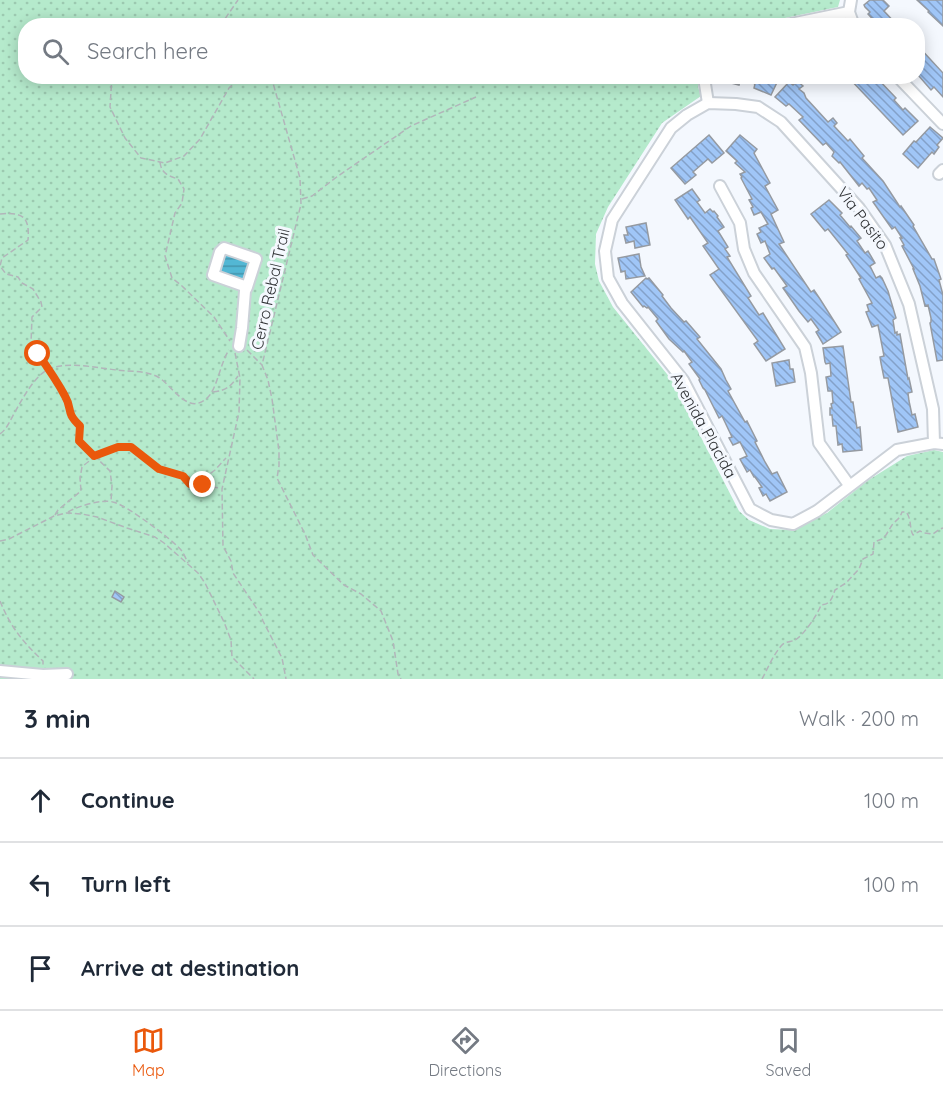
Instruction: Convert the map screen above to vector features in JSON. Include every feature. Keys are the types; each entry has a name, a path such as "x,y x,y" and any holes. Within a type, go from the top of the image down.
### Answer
{"street":[{"path":"851,0 849,12 851,18"},
{"path":"820,18 849,12"},
{"path":"705,84 708,103"},
{"path":"905,84 943,124"},
{"name":"Via Pasito","path":"708,103 758,107 781,122 859,208 885,245 909,304 939,444"},
{"name":"Avenida Placida","path":"708,103 687,115 671,128 612,220 605,251 608,278 622,303 683,380 750,509 771,520 793,524 817,511 897,450 939,444"},
{"path":"720,186 740,223 744,249 754,273 805,348 811,374 819,443 849,485"},
{"path":"237,346 247,287"},
{"path":"0,671 43,675 67,674"}],"path":[{"path":"226,18 238,0"},
{"path":"111,84 110,107 125,138 141,158 165,163 184,156 200,139 234,84"},
{"name":"Cerro Rebal Trail","path":"273,84 300,178 301,204 262,365 272,399 279,451 277,478 313,555 344,585 361,594 381,610 393,641 398,674 401,679"},
{"path":"300,199 304,200 312,196 411,126 476,98"},
{"path":"160,162 160,169 168,176 178,179 184,189 182,203 175,213 165,256 172,278 214,317 237,346 245,349 262,365"},
{"path":"0,214 15,213 22,216 28,227 28,240 2,258 0,266 6,273 18,278 33,289 41,302 42,307 32,317 31,343 67,400 71,418 80,426 79,441 110,471 111,501"},
{"path":"237,346 239,412 222,489 223,546 231,561 233,573 261,615 282,658 286,679"},
{"path":"0,434 7,428 18,406 38,377 49,369 84,366 150,374 163,380 180,397 196,404 204,402 212,392 223,362 230,350 237,346"},
{"path":"212,392 223,391 233,384 239,375"},
{"path":"54,516 81,491 82,467 94,456 118,447 131,447 159,469 183,476 190,484 222,489"},
{"path":"195,484 215,470 228,456"},
{"path":"0,541 54,516 86,505 111,501 123,506 170,539 181,550 189,566"},
{"path":"762,679 782,645 794,641 809,627 821,605 828,604 835,590 860,569 863,560 873,554 874,542 886,535 902,512 906,512 909,516 913,535 920,531 933,534 943,528"},
{"path":"66,513 97,517 155,537 198,573 224,622 231,640 232,657 254,679"},
{"path":"0,601 23,642 43,662 43,675"}],"green space":[{"path":"0,0 840,0 838,7 785,18 18,18 18,84 699,84 701,96 662,123 608,207 596,234 595,264 599,281 613,307 671,379 739,511 749,520 770,529 792,530 827,513 867,481 907,456 934,450 943,452 943,679 0,679"}],"water":[{"path":"224,250 251,259 243,283 216,273"}],"building":[{"path":"870,0 883,0 889,6 884,11 891,18 872,18 864,5"},
{"path":"917,0 943,0 943,26 929,11"},
{"path":"925,54 943,73 943,97 934,87 931,90 925,83"},
{"path":"755,84 776,84 771,95 754,88"},
{"path":"787,84 803,86 799,89 806,98 828,122 833,118 837,123 834,126 848,141 850,139 864,156 862,158 901,206 934,259 941,279 939,280 943,295 943,360 937,361 928,305 925,306 914,269 902,246 904,245 900,238 902,238 895,227 892,229 873,202 877,200 869,188 867,189 862,183 859,186 840,162 832,156 834,152 826,143 823,145 799,120 803,117 789,104 786,106 775,97"},
{"path":"855,84 883,84 896,98 894,100 903,110 905,108 918,121 903,135"},
{"path":"930,127 943,138 934,154 932,152 918,168 903,154"},
{"path":"709,135 724,153 712,163 708,159 693,172 696,175 685,184 671,168"},
{"path":"740,135 757,149 754,153 770,183 765,186 778,210 771,214 784,242 779,244 811,292 814,290 841,332 823,344 816,332 819,330 811,319 808,322 799,311 783,288 787,286 764,258 770,254 765,241 761,243 757,234 761,232 759,228 768,224 761,212 754,215 749,200 752,199 740,174 745,172 726,151"},
{"path":"692,189 705,213 710,209 718,216 724,227 718,231 728,247 725,249 730,256 727,257 751,296 748,298 759,315 763,313 785,349 766,361 754,344 758,341 710,275 719,269 703,246 708,243 675,200"},
{"path":"829,200 861,238 857,241 865,253 868,251 875,263 870,266 876,278 880,276 882,278 888,291 896,318 893,320 895,333 900,334 912,392 908,393 912,415 915,414 918,427 898,432 888,378 884,378 881,363 880,357 884,356 878,325 872,327 866,312 869,311 867,305 872,303 859,279 861,278 846,255 848,254 828,229 825,231 811,214"},
{"path":"646,223 650,245 635,248 634,241 626,243 624,235 628,235 626,227"},
{"path":"639,254 645,276 626,279 625,271 621,272 618,258"},
{"path":"646,278 649,278 671,308 700,337 697,339 721,369 731,389 728,391 745,422 747,421 765,462 772,474 777,472 787,492 770,501 766,494 763,496 759,488 762,487 750,470 747,472 740,459 747,456 740,442 733,445 729,438 732,437 722,416 719,418 700,379 689,364 692,362 684,351 669,339 648,307 643,307 631,292"},
{"path":"843,346 851,402 853,402 857,428 860,427 862,450 843,452 842,444 838,445 836,426 833,426 832,415 830,415 833,403 832,391 828,391 826,377 831,376 830,363 825,362 823,348"},
{"path":"789,360 795,382 776,386 772,363"},
{"path":"115,591 124,597 121,602 112,597"}],"route":[{"path":"38,354 67,400 71,418 80,426 79,441 94,456 118,447 131,447 159,469 183,476 190,484 203,485"}]}
